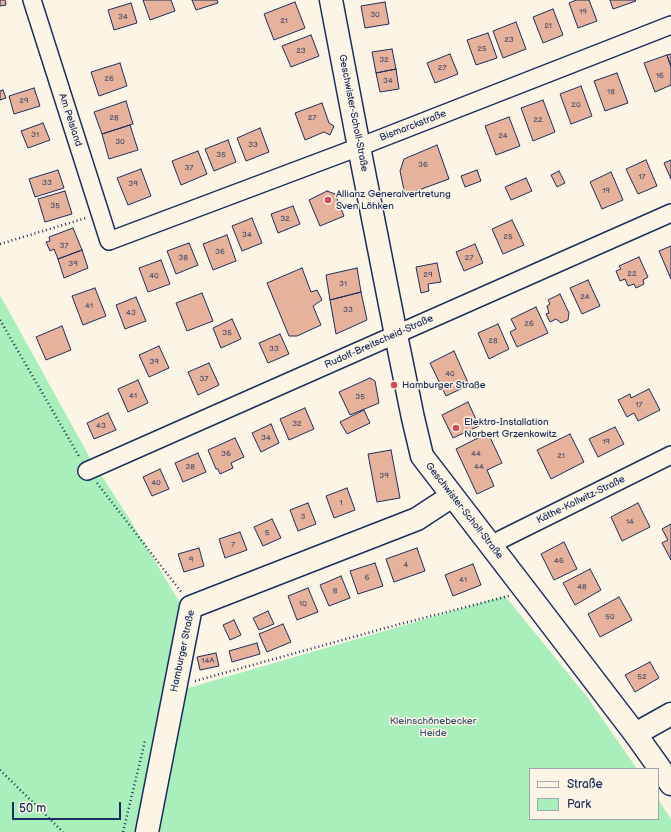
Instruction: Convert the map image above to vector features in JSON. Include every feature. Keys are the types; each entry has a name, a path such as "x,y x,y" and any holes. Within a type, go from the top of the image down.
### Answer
{"street":[{"name":"Geschwister-Scholl-Straße","path":"331,0 396,335 422,456 636,735 671,784"},
{"name":"Am Pelsland","path":"36,1 108,241"},
{"name":"Bismarckstraße","path":"108,241 359,148 671,25"},
{"name":"Rudolf-Breitscheid-Straße","path":"87,471 671,213"},
{"name":"Käthe-Kollwitz-Straße","path":"491,546 502,539 671,455"},
{"name":"Hamburger Straße","path":"147,832 191,607 417,519 452,496"},
{"path":"636,735 671,714"}],"path":[{"path":"0,244 100,213"},
{"path":"0,320 87,471 181,591 191,607"},
{"path":"176,686 400,624 509,596 522,587"},
{"path":"0,770 63,832"}],"green space":[{"name":"Kleinschönebecker Heide","path":"0,295 90,458 129,518 182,606 166,677 188,688 505,596 588,698 636,768 529,768 529,820 659,820 659,801 671,819 671,832 0,832"}],"building":[{"path":"0,0 5,0 6,5 0,6"},
{"path":"143,0 171,0 175,11 150,20"},
{"path":"192,0 217,0 218,3 196,10"},
{"path":"576,0 589,0 597,21 578,28 569,3"},
{"path":"610,0 635,0 636,1 613,9"},
{"path":"295,2 305,28 274,40 264,14"},
{"path":"385,2 389,24 365,28 361,6"},
{"path":"131,3 137,23 114,30 108,10"},
{"path":"553,9 563,35 543,43 533,17"},
{"path":"516,22 526,49 503,58 493,31"},
{"path":"488,33 497,58 476,65 467,40"},
{"path":"311,35 319,56 291,67 282,46"},
{"path":"392,49 396,69 376,73 372,52"},
{"path":"450,54 458,74 435,83 427,63"},
{"path":"671,54 671,67 667,55"},
{"path":"667,55 671,67 671,85 655,92 644,63"},
{"path":"120,63 127,86 99,96 91,72"},
{"path":"396,69 399,89 380,92 376,73"},
{"path":"617,73 628,103 605,111 594,81"},
{"path":"581,86 592,116 571,124 560,94"},
{"path":"34,88 40,106 14,114 9,96"},
{"path":"3,90 6,98 0,100 0,91"},
{"path":"543,100 555,132 533,141 521,108"},
{"path":"126,101 133,124 102,134 94,112"},
{"path":"322,103 329,123 334,126 330,135 324,132 305,140 295,113"},
{"path":"509,117 520,146 496,155 485,126"},
{"path":"43,123 50,140 28,148 21,131"},
{"path":"130,125 138,150 109,159 102,134"},
{"path":"260,128 269,152 246,161 237,138"},
{"path":"228,140 236,162 214,171 205,149"},
{"path":"437,145 449,179 405,195 400,171 404,159"},
{"path":"198,151 207,174 181,185 172,161"},
{"path":"646,160 657,186 638,194 626,169"},
{"path":"671,160 671,179 664,163"},
{"path":"141,169 151,196 128,205 117,178"},
{"path":"58,170 64,188 35,197 29,179"},
{"path":"477,170 481,181 465,187 461,176"},
{"path":"559,171 565,183 557,187 551,175"},
{"path":"611,172 623,200 602,209 590,182"},
{"path":"526,178 532,191 511,200 505,187"},
{"path":"65,191 72,214 45,222 38,199"},
{"path":"327,191 335,194 344,216 320,226 309,200"},
{"path":"293,206 300,224 278,233 271,214"},
{"path":"252,218 262,243 242,251 232,226"},
{"path":"512,220 524,245 503,254 492,229"},
{"path":"73,228 82,250 58,259 54,249 50,251 46,242 50,241 49,237"},
{"path":"227,235 236,261 213,270 203,244"},
{"path":"189,243 198,265 176,274 167,251"},
{"path":"475,244 483,263 464,271 456,252"},
{"path":"671,246 671,279 659,251"},
{"path":"82,250 88,268 64,278 58,259"},
{"path":"639,257 648,277 643,280 644,284 636,288 634,284 628,286 625,279 620,281 616,271 621,269 619,266"},
{"path":"161,260 170,284 148,292 139,268"},
{"path":"437,263 441,282 428,284 429,291 421,293 416,267"},
{"path":"302,268 311,292 317,290 322,300 313,306 321,325 297,336 289,336 267,283"},
{"path":"357,268 361,292 330,300 326,275"},
{"path":"588,280 600,306 582,314 570,288"},
{"path":"95,288 106,316 83,325 72,296"},
{"path":"361,292 367,320 336,334 330,300"},
{"path":"202,293 213,321 187,331 176,303"},
{"path":"560,294 569,313 568,320 561,323 556,319 550,322 546,314 549,313 547,306 550,304 548,300"},
{"path":"136,297 146,321 125,329 116,305"},
{"path":"536,307 548,333 517,347 510,332 516,329 511,319"},
{"path":"232,319 241,339 221,348 213,328"},
{"path":"498,324 509,349 489,359 478,333"},
{"path":"62,326 71,350 46,360 36,337"},
{"path":"280,334 289,354 268,363 259,343"},
{"path":"159,346 169,368 149,377 139,355"},
{"path":"454,351 469,385 446,396 430,363"},
{"path":"209,363 219,385 198,395 188,372"},
{"path":"370,378 375,381 379,403 350,415 339,392"},
{"path":"138,380 148,403 128,412 118,389"},
{"path":"649,389 660,410 638,421 634,413 627,417 618,400 630,394 631,398"},
{"path":"468,402 479,426 453,438 442,415"},
{"path":"305,408 314,429 289,440 280,419"},
{"path":"364,410 370,423 347,434 340,422"},
{"path":"108,413 116,430 94,439 87,423"},
{"path":"271,424 279,443 261,452 252,433"},
{"path":"615,427 624,444 598,457 589,439"},
{"path":"488,433 502,463 487,470 494,486 477,494 456,449"},
{"path":"570,434 584,462 551,479 537,450"},
{"path":"235,438 244,457 231,463 233,468 220,474 218,469 216,469 208,450"},
{"path":"391,450 400,498 377,502 368,454"},
{"path":"198,453 206,472 183,482 175,463"},
{"path":"160,469 169,489 152,496 143,477"},
{"path":"347,488 355,510 334,518 326,496"},
{"path":"308,503 316,524 298,531 290,510"},
{"path":"638,503 650,527 622,541 611,517"},
{"path":"272,519 281,538 263,546 254,527"},
{"path":"671,524 671,560 662,543 668,540 662,529"},
{"path":"240,532 247,550 225,558 219,539"},
{"path":"564,542 577,569 554,580 541,554"},
{"path":"199,548 204,566 184,572 178,554"},
{"path":"417,548 425,571 394,582 386,559"},
{"path":"375,563 383,586 358,594 350,571"},
{"path":"473,564 481,585 453,596 445,575"},
{"path":"590,569 601,590 575,605 563,583"},
{"path":"341,576 350,598 329,606 320,585"},
{"path":"308,588 318,612 297,620 288,596"},
{"path":"619,597 632,620 600,637 588,614"},
{"path":"268,611 274,624 259,630 253,618"},
{"path":"234,620 241,635 230,640 223,625"},
{"path":"283,624 291,642 267,652 259,634"},
{"path":"257,643 260,654 232,662 229,651"},
{"path":"216,653 219,666 200,670 197,657"},
{"path":"650,662 659,678 635,692 625,675"}],"place":[{"name":"Allianz Generalvertretung Sven Löhken","path":"328,200"},
{"name":"Hamburger Straße","path":"394,385"},
{"name":"Elektro-Installation Norbert Grzenkowitz","path":"456,428"}]}
